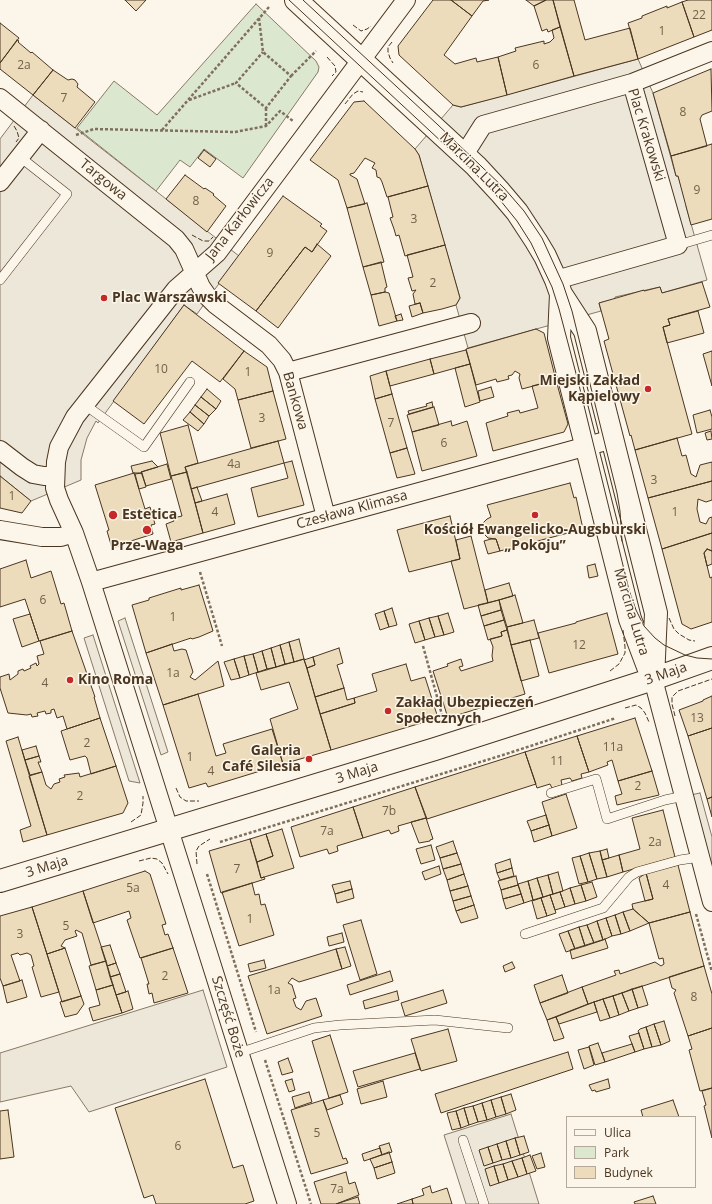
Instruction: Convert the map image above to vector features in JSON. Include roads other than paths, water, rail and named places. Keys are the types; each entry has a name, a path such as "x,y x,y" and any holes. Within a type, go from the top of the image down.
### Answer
{"street":[{"name":"Marcina Lutra","path":"296,0 464,155 500,192 517,212 536,241 545,256 558,287 585,331 656,613 653,679"},
{"name":"Jana Karłowicza","path":"91,582 74,533 55,488 54,476 59,447 75,417 176,289 217,253 406,0"},
{"path":"632,83 712,51"},
{"name":"Plac Krakowski","path":"464,155 483,125 632,83 678,245"},
{"name":"Targowa","path":"0,98 176,239 184,249 194,272"},
{"path":"0,182 41,130"},
{"path":"558,287 678,245"},
{"name":"Bankowa","path":"194,272 201,287 208,297 269,345 282,360 288,372 326,518"},
{"name":"Marcina Lutra","path":"558,287 560,338 586,447 630,619 653,679"},
{"path":"288,372 471,323"},
{"name":"Czesława Klimasa","path":"91,582 613,439"},
{"path":"0,450 33,474 54,476"},
{"path":"0,530 42,537 61,537 74,533"},
{"name":"Szczęść Boże","path":"91,582 287,1204"},
{"name":"3 Maja","path":"0,881 169,831 435,749 653,679 712,658"},
{"path":"653,679 712,902"}],"lane":[{"path":"0,280 67,194 20,157"},
{"path":"678,245 712,235"},
{"path":"85,405 144,447 190,382"},
{"path":"551,793 596,779 607,819 666,800 684,796"},
{"path":"525,934 603,908 629,877 637,872 680,860 700,857"},
{"path":"240,1053 314,1028 340,1025 435,1020 508,1028"},
{"path":"463,1140 484,1204"}],"tram line":[{"path":"289,0 472,170 496,195 517,221 531,243 552,287 559,309 629,590 636,610 644,626 664,645 685,655 697,658 712,659"},
{"path":"303,0 504,188 524,211 542,238 563,284 572,311 617,493 622,541"}],"place":[{"name":"Plac Warszawski","path":"104,298"},
{"name":"Miejski Zakład Kąpielowy","path":"648,389"},
{"name":"Estetica","path":"113,515"},
{"name":"Kościół Ewangelicko-Augsburski „Pokoju”","path":"535,515"},
{"name":"Prze-Waga","path":"147,530"},
{"name":"Kino Roma","path":"70,680"},
{"name":"Zakład Ubezpieczeń Społecznych","path":"388,711"},
{"name":"Galeria Café Silesia","path":"309,759"}]}
